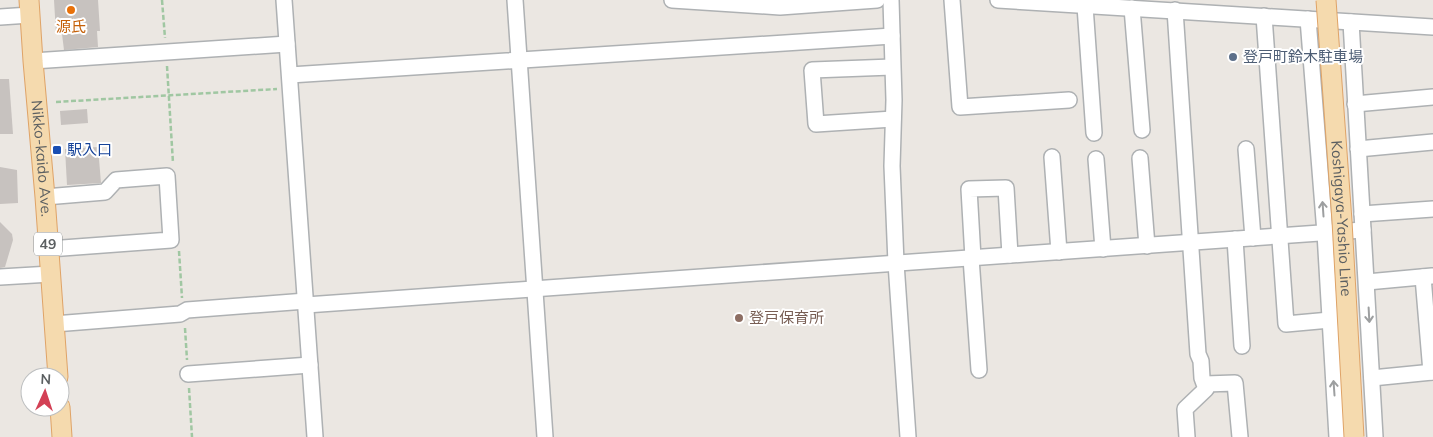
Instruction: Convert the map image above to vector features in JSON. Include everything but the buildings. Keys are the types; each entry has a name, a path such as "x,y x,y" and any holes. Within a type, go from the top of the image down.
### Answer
{"main road":[{"name":"Koshigaya-Yashio Line","path":"1326,0 1342,221 1354,437"},
{"name":"Nikko-kaido Ave.","path":"30,8 57,367"},
{"path":"61,417 62,437"}],"street":[{"path":"284,0 288,44 287,82 306,303 315,437"},
{"path":"515,0 545,437"},
{"path":"672,0 780,7 877,0"},
{"path":"891,0 892,166 896,263 908,437"},
{"path":"952,0 960,107 1069,100"},
{"path":"998,0 1433,27"},
{"path":"1085,6 1094,133"},
{"path":"0,17 30,8"},
{"path":"1132,8 1142,130"},
{"path":"1175,10 1198,354 1206,389 1185,409 1187,437"},
{"path":"1264,16 1286,324 1330,320"},
{"path":"1308,19 1337,437"},
{"path":"1351,22 1375,437"},
{"path":"287,82 519,60 892,36"},
{"path":"33,62 288,44"},
{"path":"892,68 812,70 816,124 893,119"},
{"path":"1355,104 1433,97"},
{"path":"1358,149 1433,142"},
{"path":"1246,149 1253,238"},
{"path":"1052,157 1059,252"},
{"path":"1140,158 1147,246"},
{"path":"1096,159 1103,249"},
{"path":"45,196 105,192 116,180 167,176 171,240 49,249"},
{"path":"979,370 969,190 1006,188 1010,255"},
{"path":"1362,214 1433,209"},
{"path":"54,324 180,314 187,310 535,289 1363,230"},
{"path":"1235,240 1242,346"},
{"path":"0,277 51,274"},
{"path":"1367,282 1428,276 1432,372 1372,378"},
{"path":"188,374 310,365"},
{"path":"1205,384 1235,384 1240,437"}],"path":[{"path":"56,102 287,82"}],"place":[{"name":"源氏","path":"71,10"},
{"name":"登戸町鈴木駐車場","path":"1233,57"},
{"name":"駅入口","path":"57,150"},
{"name":"登戸保育所","path":"739,318"}]}
